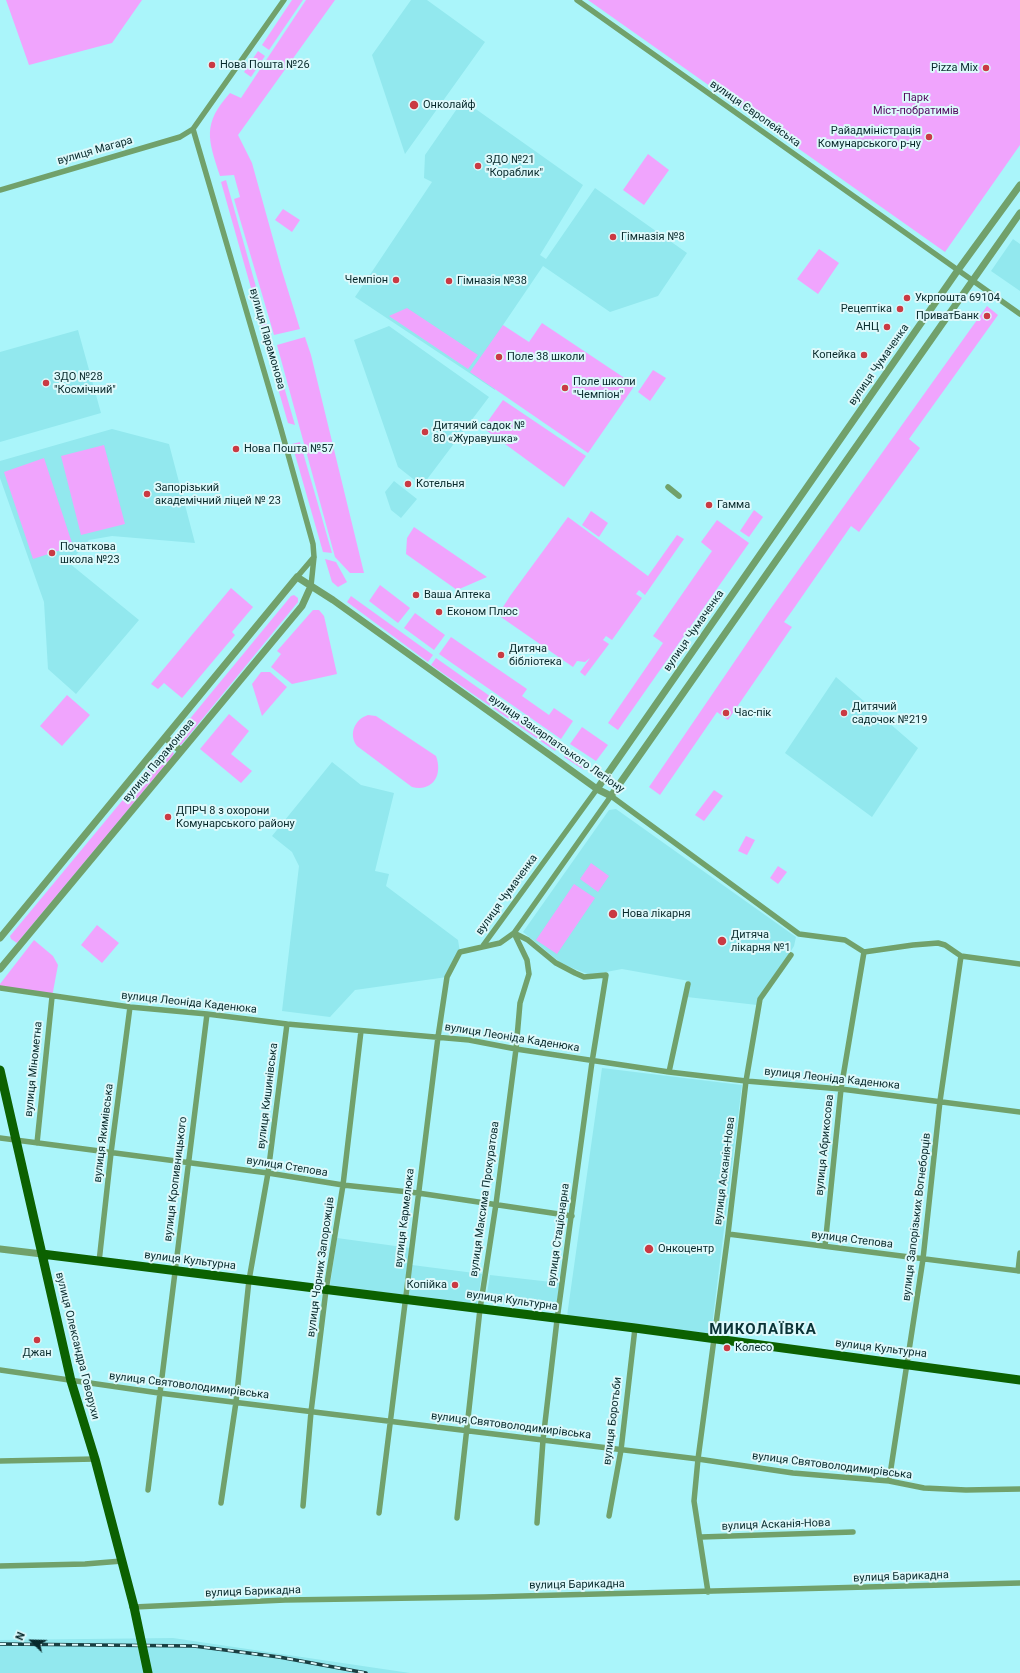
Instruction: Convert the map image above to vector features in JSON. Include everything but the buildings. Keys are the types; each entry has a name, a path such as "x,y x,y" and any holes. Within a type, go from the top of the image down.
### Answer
{"main road":[{"name":"вулиця Олександра Говорухи","path":"0,1070 71,1381 95,1459 122,1560 148,1673"},
{"name":"вулиця Культурна","path":"42,1254 557,1320 635,1328 714,1340 1020,1380"}],"street":[{"path":"194,129 284,0"},
{"name":"вулиця Європейська","path":"577,0 1020,314"},
{"name":"вулиця Магара","path":"0,190 180,137 194,129"},
{"name":"вулиця Парамонова","path":"0,969 302,606 311,586 314,557 313,544 282,429 194,129"},
{"name":"вулиця Чумаченка","path":"482,948 597,788 958,270 1020,185"},
{"name":"вулиця Чумаченка","path":"482,948 500,943 514,934 1020,213"},
{"path":"668,487 679,496"},
{"name":"вулиця Парамонова","path":"0,938 314,557"},
{"name":"вулиця Закарпатського Легіону","path":"297,577 333,600 597,788 611,796 799,934 845,940 864,952"},
{"path":"166,738 181,751"},
{"name":"вулиця Стаціонарна","path":"514,934 528,940 556,962 575,973 584,976 606,975 592,1062 557,1320 543,1440 537,1523"},
{"name":"вулиця Максима Прокуратова","path":"457,1518 480,1309 496,1204 516,1050 520,1003 529,968 527,960 514,934"},
{"path":"864,952 913,945 938,944 945,945 961,956 1020,964"},
{"name":"вулиця Кармелюка","path":"379,1513 418,1193 447,977 460,952 482,948"},
{"name":"вулиця Абрикосова","path":"825,1246 841,1089 864,952"},
{"name":"вулиця Асканія-Нова","path":"708,1592 694,1501 746,1081 760,999 791,955"},
{"name":"вулиця Запорізьких Вогнеборців","path":"889,1481 924,1259 940,1101 961,956"},
{"path":"669,1072 688,984"},
{"name":"вулиця Леоніда Каденюка","path":"0,988 130,1008 207,1014 361,1031 438,1036 490,1043 516,1050 558,1055 592,1062 746,1081 841,1089 1020,1112"},
{"name":"вулиця Мінометна","path":"37,1143 52,996"},
{"name":"вулиця Якимівська","path":"99,1262 111,1153 130,1008"},
{"name":"вулиця Кропивницького","path":"148,1490 207,1014"},
{"name":"вулиця Кишинівська","path":"221,1503 236,1402 249,1280 268,1173 287,1024"},
{"name":"вулиця Чорних Запорожців","path":"302,1506 311,1412 326,1290 343,1185 361,1031"},
{"name":"вулиця Степова","path":"0,1138 189,1164 268,1173 343,1185 418,1193 572,1216"},
{"name":"вулиця Степова","path":"728,1234 1019,1271"},
{"name":"вулиця Культурна","path":"0,1248 42,1254"},
{"path":"1019,1271 1020,1253"},
{"name":"вулиця Боротьби","path":"609,1516 621,1450 635,1328"},
{"name":"вулиця Святоволодимирівська","path":"0,1370 159,1393 311,1412 390,1420 466,1431 698,1459 793,1473 889,1481 924,1488 966,1490 1020,1489"},
{"path":"0,1461 95,1459"},
{"name":"вулиця Асканія-Нова","path":"700,1537 853,1532"},
{"path":"0,1566 85,1564 122,1560"},
{"name":"вулиця Барикадна","path":"134,1607 285,1600 708,1592 1020,1583"}],"shaded area":[{"name":"Онколайф","path":"411,0 427,0 485,42 405,154 372,55"},
{"path":"463,100 583,185 540,255 546,259 595,188 687,253 658,296 610,312 543,266 503,325 495,390 355,297 432,182 424,178 425,155"},
{"path":"1013,239 1020,244 1020,291 991,271"},
{"name":"Дитячий садок № 80 «Журавушка»","path":"389,326 489,397 422,486 398,467 354,340"},
{"name":"ЗДО №28 \"Космічний\"","path":"78,330 101,413 0,442 0,352"},
{"name":"Початкова школа №23","path":"112,429 169,444 195,543 112,536 89,540 69,563 139,620 76,694 48,669 44,602 0,478 0,461"},
{"path":"394,481 417,499 401,518 391,510 385,492"},
{"name":"Дитячий садочок №219","path":"836,677 918,748 872,817 785,753"},
{"path":"332,762 361,785 394,793 375,871 389,874 386,886 458,940 460,952 447,977 355,990 330,1017 282,1011 299,866 292,852 272,836"},
{"path":"616,809 796,937 794,946 757,1005 687,997 689,981 622,969 590,975 562,964 523,932 609,810"},
{"name":"Онкоцентр","path":"602,1068 742,1085 711,1334 567,1316"},
{"path":"337,1238 410,1248 403,1295 330,1285"},
{"path":"412,1265 482,1274 477,1304 408,1295"},
{"path":"490,1275 560,1283 556,1310 486,1300"},
{"path":"173,1638 410,1673 0,1673 0,1640"}],"green space":[{"path":"6,0 142,0 112,43 29,65"},
{"path":"292,0 303,0 269,50 262,45"},
{"path":"306,0 335,0 238,135 252,163 300,329 274,335 234,199 240,197 234,175 220,176 213,152 210,132 211,123 221,104 230,93 241,98"},
{"name":"Парк Міст-побратимів","path":"588,0 1020,0 1020,145 945,252"},
{"path":"258,51 265,56 251,77 244,72"},
{"path":"648,154 669,170 644,205 623,190"},
{"path":"226,180 269,333 264,334 221,182"},
{"path":"283,209 300,220 292,232 275,220"},
{"path":"819,249 839,263 818,294 797,279"},
{"path":"987,306 998,315 909,439 920,448 859,532 851,526 784,622 792,627 728,720 717,712 660,795 649,787 769,611"},
{"path":"407,308 478,355 468,369 389,316"},
{"name":"Поле школи \"Чемпіон\"","path":"542,323 635,385 588,453 470,372 503,325 529,342"},
{"path":"305,337 311,355 364,573 350,573 335,557 277,345"},
{"path":"272,345 295,425 288,423 266,347"},
{"path":"653,370 666,378 650,401 638,392"},
{"path":"503,400 586,456 564,487 483,428"},
{"path":"300,442 332,553 323,552 292,444"},
{"path":"104,445 125,524 81,535 61,456"},
{"path":"44,458 73,546 33,559 4,472"},
{"path":"754,510 763,517 749,537 740,531"},
{"path":"591,511 608,523 599,537 582,525"},
{"path":"568,517 648,576 677,535 684,539 645,595 639,590 636,594 642,598 612,640 606,636 603,640 609,644 585,676 580,672 590,658 585,662 577,661 573,667 498,615 510,596"},
{"path":"717,520 749,543 618,730 608,723 663,643 653,636 712,551 701,542"},
{"path":"414,527 487,577 457,590 406,554 407,538"},
{"path":"325,559 336,562 347,582 338,587 332,582"},
{"path":"380,585 410,608 398,623 369,601"},
{"path":"231,588 253,607 232,632 235,635 182,698 164,683 158,689 151,684"},
{"path":"294,595 298,598 298,602 181,745 174,741 174,738 291,596"},
{"path":"351,596 433,655 428,662 347,602"},
{"path":"313,610 319,610 324,616 337,674 292,684 271,667 281,654 277,651"},
{"path":"415,613 445,635 434,650 404,628"},
{"path":"451,637 527,689 522,696 549,715 554,708 573,721 561,739 439,654"},
{"path":"436,658 559,745 555,751 431,665"},
{"path":"261,672 270,672 287,687 262,716 252,684"},
{"path":"67,695 90,715 62,746 40,726"},
{"path":"229,714 249,731 231,754 252,771 241,783 200,749"},
{"path":"368,715 376,716 436,756 438,770 437,775 431,784 426,787 412,787 357,746 353,737 354,728 356,723"},
{"path":"582,727 608,745 596,761 570,744"},
{"path":"168,748 174,753 172,757 17,943 11,939 10,936 165,749"},
{"path":"568,750 588,764 584,770 564,757"},
{"path":"714,790 723,796 704,821 695,815"},
{"path":"746,836 755,840 747,855 738,851"},
{"path":"591,863 609,876 598,892 580,879"},
{"path":"778,866 787,872 778,884 770,878"},
{"path":"574,884 595,898 557,954 536,940"},
{"path":"97,925 119,943 102,963 81,945"},
{"path":"34,940 53,956 58,965 52,997 0,988 0,984"}],"railway":[{"path":"0,1644 194,1646 279,1657 366,1673"}],"place":[{"name":"Нова Пошта №26","path":"212,65"},
{"name":"Pizza Mix","path":"986,68"},
{"name":"Онколайф","path":"414,105"},
{"name":"Райадміністрація Комунарського р-ну","path":"929,137"},
{"name":"ЗДО №21 \"Кораблик\"","path":"478,166"},
{"name":"Гімназія №8","path":"613,237"},
{"name":"Чемпіон","path":"396,280"},
{"name":"Гімназія №38","path":"449,281"},
{"name":"Укрпошта 69104","path":"907,298"},
{"name":"Рецептіка","path":"900,309"},
{"name":"ПриватБанк","path":"987,316"},
{"name":"АНЦ","path":"887,327"},
{"name":"Копейка","path":"864,355"},
{"name":"Поле 38 школи","path":"499,357"},
{"name":"ЗДО №28 \"Космічний\"","path":"46,383"},
{"name":"Поле школи \"Чемпіон\"","path":"565,388"},
{"name":"Дитячий садок № 80 «Журавушка»","path":"425,432"},
{"name":"Нова Пошта №57","path":"236,449"},
{"name":"Котельня","path":"408,484"},
{"name":"Запорізький академічний ліцей № 23","path":"147,494"},
{"name":"Гамма","path":"709,505"},
{"name":"Початкова школа №23","path":"52,553"},
{"name":"Ваша Аптека","path":"416,595"},
{"name":"Економ Плюс","path":"439,612"},
{"name":"Дитяча бібліотека","path":"501,655"},
{"name":"Час-пік","path":"726,713"},
{"name":"Дитячий садочок №219","path":"844,713"},
{"name":"ДПРЧ 8 з охорони Комунарського району","path":"168,817"},
{"name":"Нова лікарня","path":"613,914"},
{"name":"Дитяча лікарня №1","path":"722,941"},
{"name":"Онкоцентр","path":"649,1249"},
{"name":"Копійка","path":"455,1285"},
{"name":"Джан","path":"37,1340"},
{"name":"Колесо","path":"727,1348"}],"district":[{"name":"МИКОЛАЇВКА","path":"763,1330"}]}
